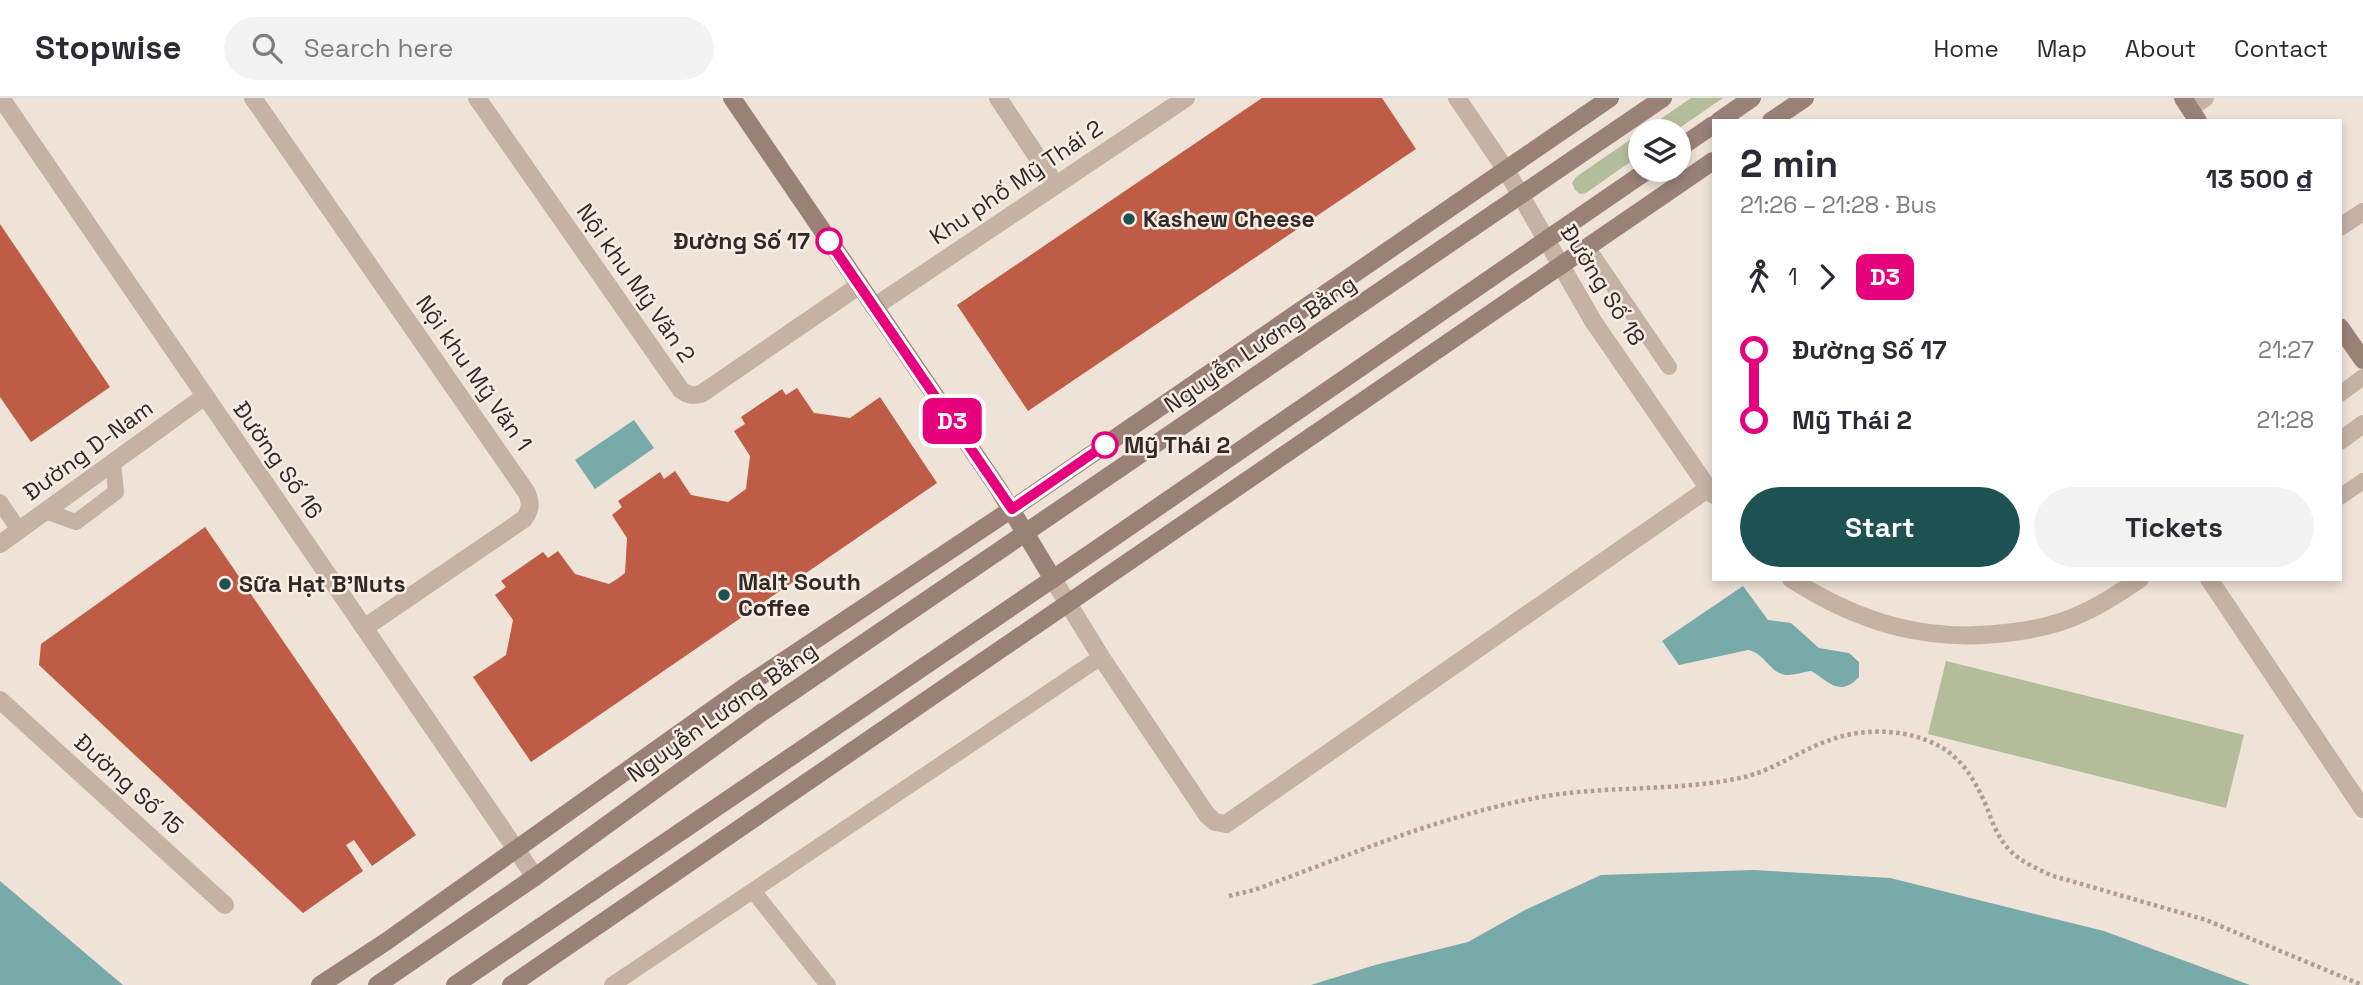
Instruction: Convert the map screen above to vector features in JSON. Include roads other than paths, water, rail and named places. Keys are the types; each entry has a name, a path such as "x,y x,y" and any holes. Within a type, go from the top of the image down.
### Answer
{"main road":[{"path":"732,98 1012,509 1053,579"},
{"name":"Nguyễn Lương Bằng","path":"320,985 387,941 743,688 1012,509 1610,98"},
{"name":"Nguyễn Lương Bằng","path":"377,985 534,877 761,713 1663,98"},
{"path":"1722,119 1752,98"},
{"path":"1774,119 1805,98"},
{"path":"1691,140 1712,126"},
{"path":"511,985 1712,162"},
{"path":"455,985 1053,579 1630,182"},
{"path":"2342,330 2363,360"}],"street":[{"name":"Đường Số 16","path":"1,98 516,850"},
{"name":"Nội khu Mỹ Văn 1","path":"253,98 531,502 530,511 524,519 364,628"},
{"name":"Nội khu Mỹ Văn 2","path":"477,98 681,390 687,394 701,394 860,285"},
{"path":"998,98 1056,185"},
{"name":"Khu phố Mỹ Thái 2","path":"874,307 1186,98"},
{"name":"Đường Số 18","path":"1457,98 1506,170 1593,321 1711,492"},
{"path":"2342,226 2363,212"},
{"name":"Đường D-Nam","path":"0,544 205,396"},
{"path":"2342,440 2363,424"},
{"path":"1053,579 1101,657 1210,819 1226,824 1711,492"},
{"path":"1794,581 1837,606 1886,625 1929,635 1971,637 2024,631 2067,620 2101,604 2137,581"},
{"path":"2210,581 2363,809"},
{"name":"Đường Số 15","path":"0,700 225,905"},
{"path":"516,850 534,877"}],"lane":[{"path":"1587,247 1669,367"},
{"path":"2342,393 2363,377"},
{"path":"45,511 76,522 116,492 113,462"},
{"path":"2342,496 2363,481"},
{"path":"0,502 19,530"},
{"path":"612,985 1101,657"},
{"path":"754,892 828,985"}],"water":[{"path":"634,420 654,448 595,489 575,460"},
{"path":"1743,586 1768,620 1791,623 1819,648 1849,653 1859,662 1859,677 1840,687 1811,671 1781,674 1759,655 1748,650 1679,665 1662,641"},
{"path":"1754,870 1890,878 2104,931 2250,985 1311,985 1375,965 1468,942 1525,910 1601,875"},
{"path":"0,881 123,985 0,985"}],"place":[{"name":"Kashew Cheese","path":"1129,219"},
{"name":"Đường Số 17","path":"829,241"},
{"name":"Mỹ Thái 2","path":"1105,445"},
{"name":"Sữa Hạt B'Nuts","path":"225,584"},
{"name":"Malt South Coffee","path":"724,595"}]}
